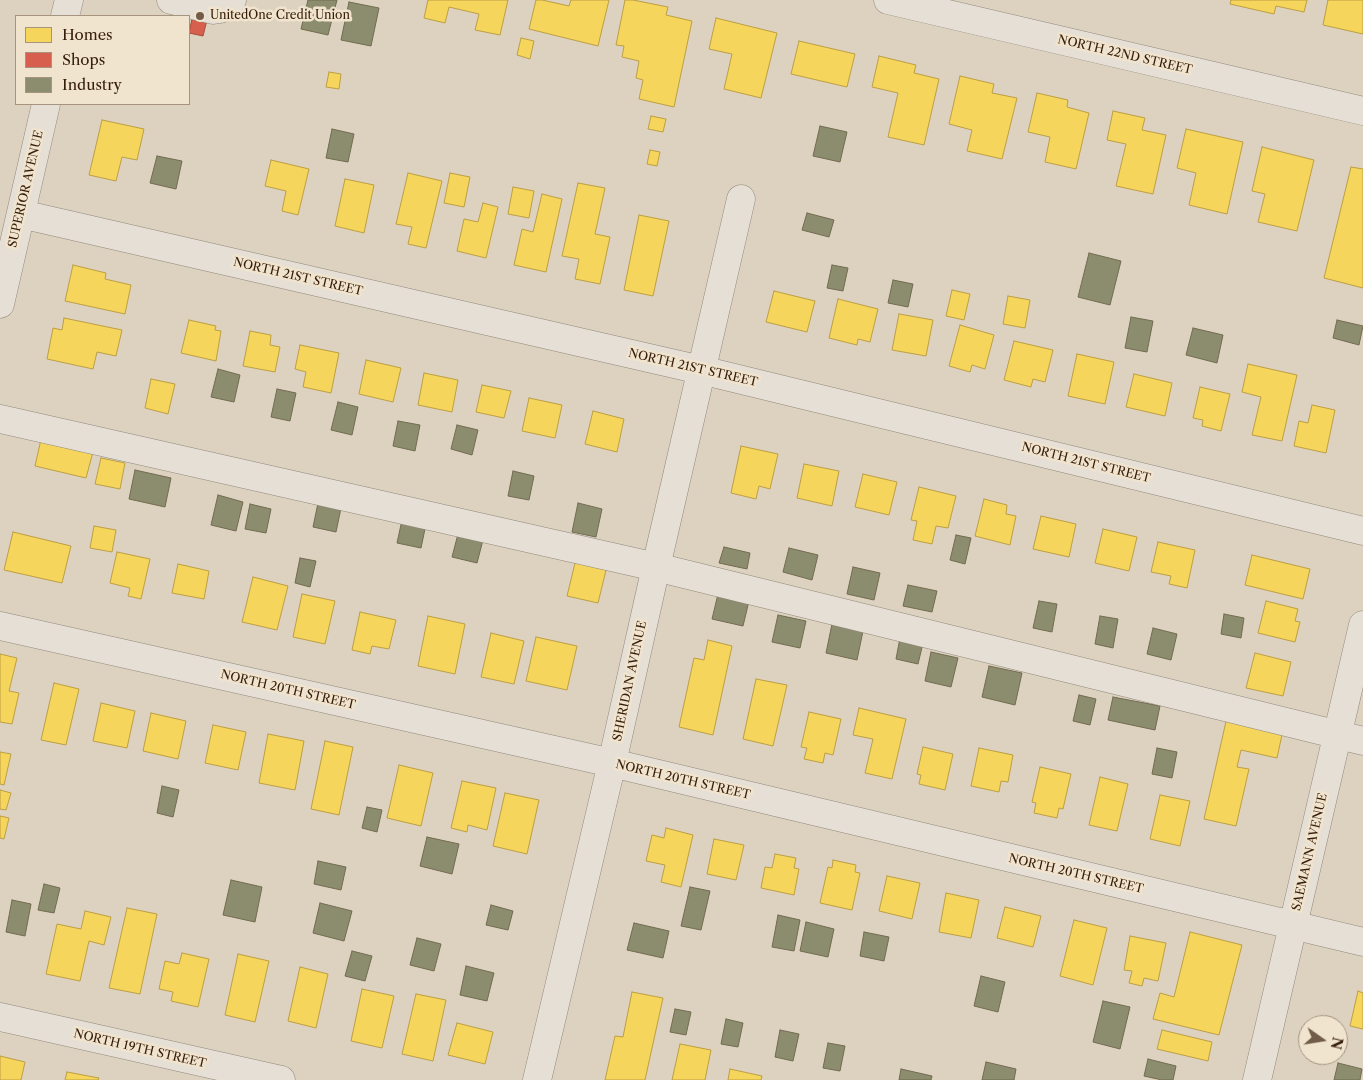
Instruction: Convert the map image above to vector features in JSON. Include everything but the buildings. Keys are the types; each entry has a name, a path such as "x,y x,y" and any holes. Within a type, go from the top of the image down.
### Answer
{"street":[{"path":"65,15 69,0"},
{"path":"170,0 213,10 229,5 232,0"},
{"name":"NORTH 22ND STREET","path":"888,0 1363,111"},
{"name":"SUPERIOR AVENUE","path":"0,304 46,105"},
{"name":"SHERIDAN AVENUE","path":"537,1080 612,763 741,199"},
{"name":"NORTH 21ST STREET","path":"21,214 701,370 1363,531"},
{"path":"0,419 656,567 1350,738"},
{"name":"SAEMANN AVENUE","path":"1257,1080 1293,926 1350,738 1363,625"},
{"name":"NORTH 20TH STREET","path":"0,626 612,763 1363,942"},
{"name":"NORTH 19TH STREET","path":"0,1017 281,1080"}],"place":[{"name":"UnitedOne Credit Union","path":"200,16"}]}
